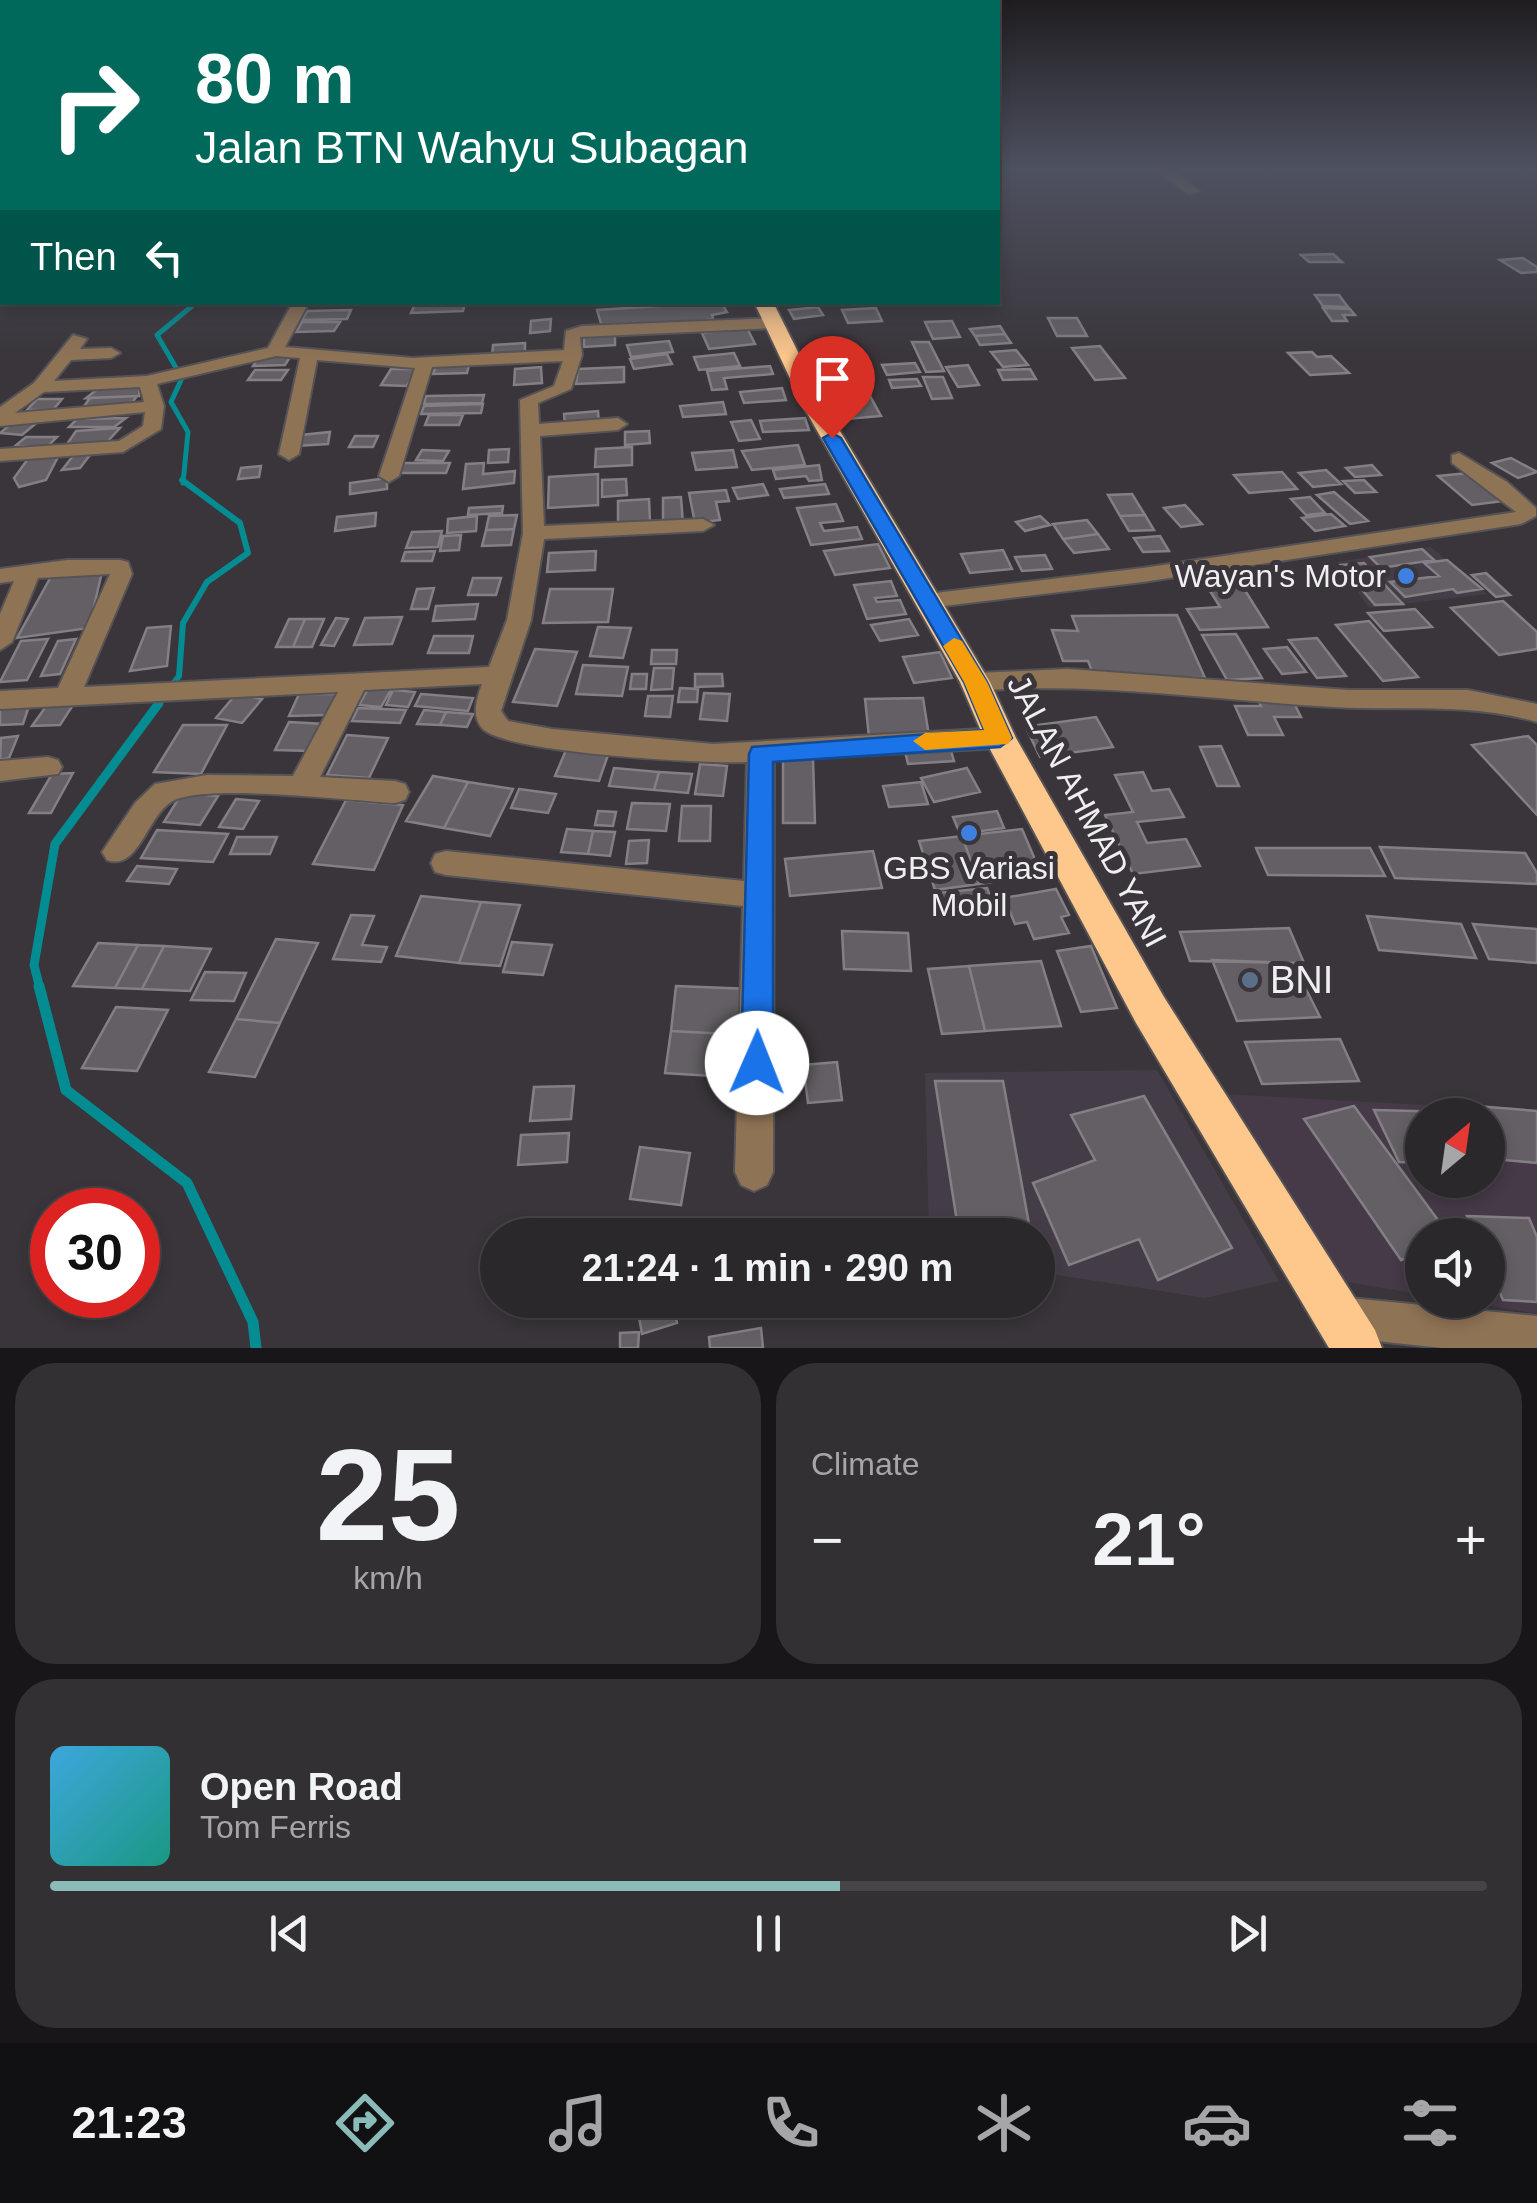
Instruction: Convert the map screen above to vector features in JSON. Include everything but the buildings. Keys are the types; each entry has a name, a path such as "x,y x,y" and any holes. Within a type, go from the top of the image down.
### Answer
{"highway":[{"name":"JALAN AHMAD YANI","path":"768,313 814,406 976,682 1000,738 1150,1010 1348,1332"}],"street":[{"path":"276,351 278,337 299,305"},
{"path":"40,387 152,379 276,351 426,362 574,344 768,313"},
{"path":"0,418 40,387 78,339"},
{"path":"574,344 559,392 530,400 534,533 518,620 488,710 492,723 552,739 761,754 1000,738"},
{"path":"66,355 111,353"},
{"path":"289,454 310,353"},
{"path":"389,476 426,362"},
{"path":"0,455 133,443 152,430 152,379"},
{"path":"0,418 155,406"},
{"path":"528,432 618,424"},
{"path":"927,601 1180,570 1521,518 1529,512 1500,486 1459,459"},
{"path":"534,533 703,525"},
{"path":"0,576 112,564 120,567 121,574 68,694"},
{"path":"0,642 29,572"},
{"path":"0,700 498,675"},
{"path":"976,682 1030,677 1352,700 1480,701 1537,713"},
{"path":"300,788 357,680"},
{"path":"754,1172 761,754"},
{"path":"0,771 48,766"},
{"path":"117,852 158,798 170,790 224,786 395,792"},
{"path":"446,863 759,896"},
{"path":"1348,1332 1537,1338"}],"shaded area":[{"name":"Wayan's Motor","path":"1431,547 1487,594 1369,608 1337,562"},
{"path":"1157,1070 1279,1281 1205,1298 1055,1275 1055,1218 929,1218 925,1073"},
{"path":"1224,1094 1405,1104 1405,1198 1505,1198 1505,1109 1537,1111 1537,1314 1505,1309 1505,1218 1405,1218 1405,1292 1341,1281"}],"waterway":[{"path":"189,308 192,305"},
{"path":"183,481 188,432 171,402 182,378 157,335 192,306"},
{"path":"157,705 179,676 183,623 207,582 248,553 240,523 183,481"},
{"path":"40,989 34,965 55,844 159,703"},
{"path":"39,986 66,1090 187,1183 253,1322 256,1348"}],"slow traffic":[{"path":"925,741 1000,738 976,682 954,646"}],"place":[{"name":"Wayan's Motor","path":"1406,576"},
{"name":"GBS Variasi Mobil","path":"969,833"},
{"name":"BNI","path":"1250,980"}],"route":[{"path":"757,1063 761,754 1000,738 976,682 832,438"}]}
